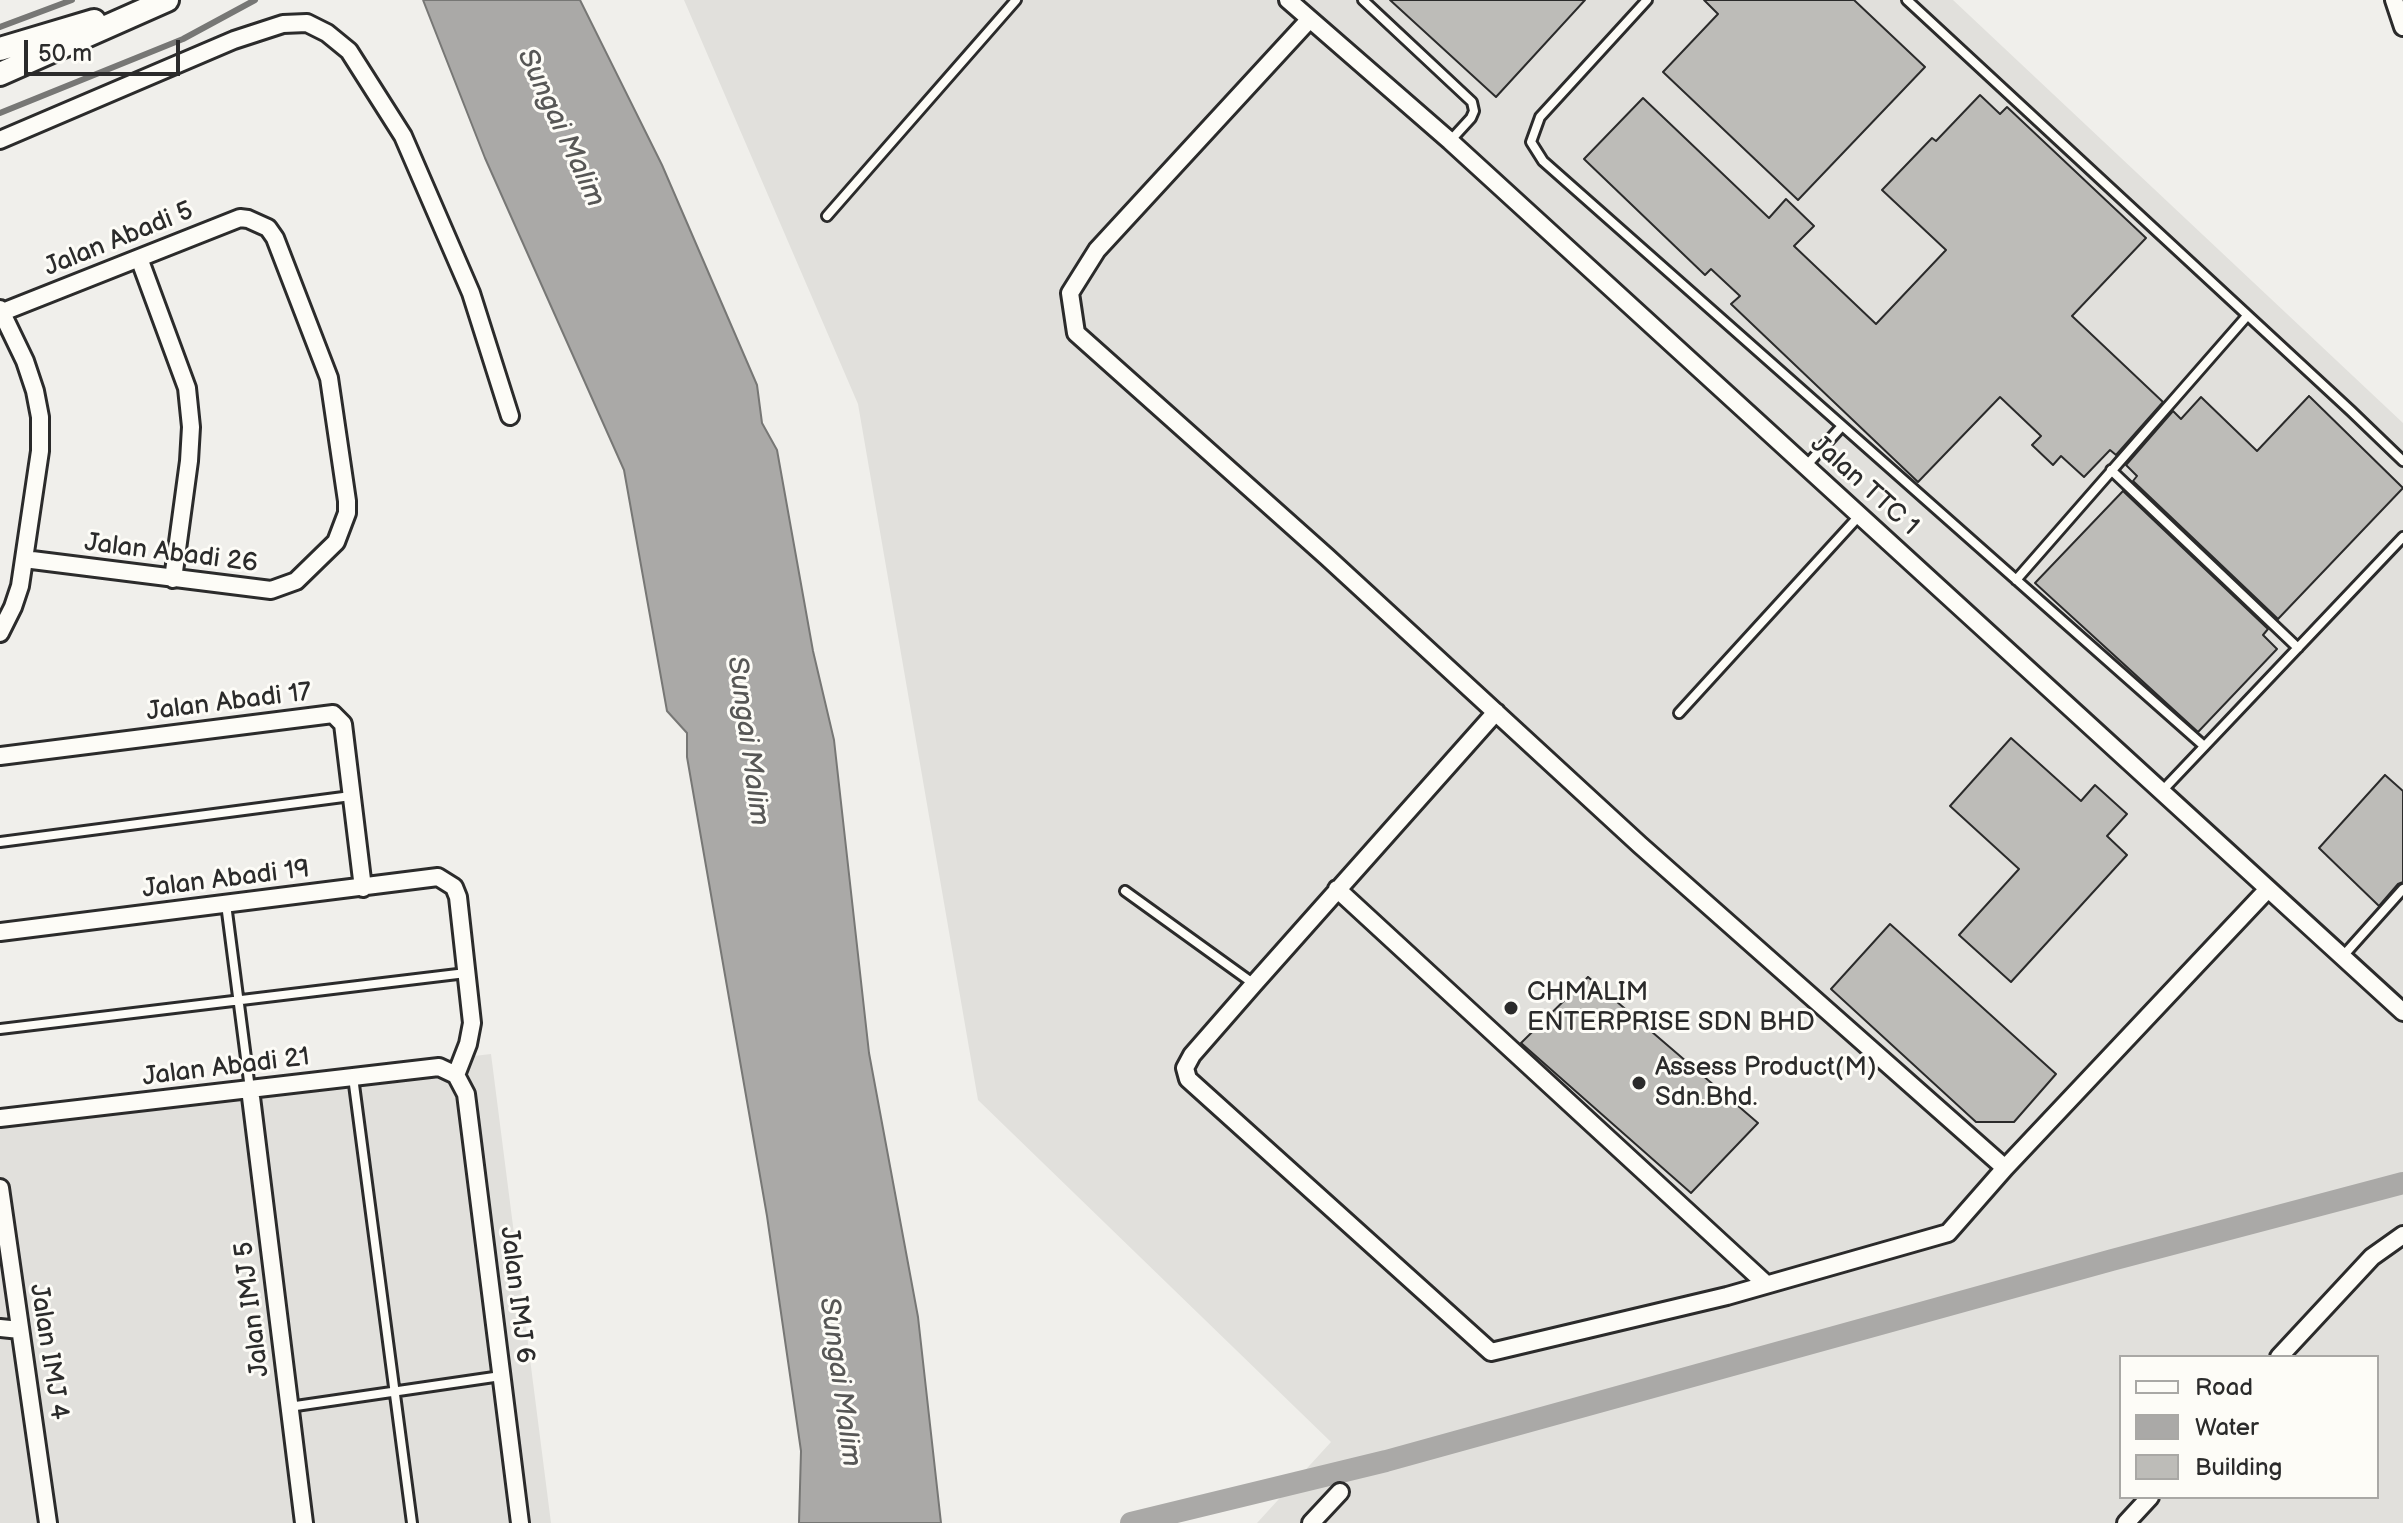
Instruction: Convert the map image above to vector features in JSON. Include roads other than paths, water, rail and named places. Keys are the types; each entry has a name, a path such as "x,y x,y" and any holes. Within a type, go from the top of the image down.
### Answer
{"main road":[{"path":"0,49 74,25 156,5"},
{"path":"0,74 156,5"}],"street":[{"name":"Jalan TTC 1","path":"1288,0 1450,141 2403,1012"},
{"path":"2394,0 2403,27"},
{"path":"1309,20 1097,250 1070,293 1076,333 1640,845 2005,1168"},
{"path":"0,140 234,40 283,24 307,23 327,33 349,51 403,136 471,293 510,416"},
{"name":"Jalan Abadi 5","path":"1,311 240,218 256,222"},
{"name":"Jalan Abadi 26","path":"24,559 271,590 296,581 336,542 347,513 329,378 275,238 268,228 256,222"},
{"path":"139,258 187,388 191,427 189,461 173,579"},
{"path":"0,633 13,607 24,559 38,476 40,417 25,361 1,311"},
{"path":"1496,712 1254,984 1192,1055 1185,1068 1188,1079 1491,1352 1766,1284 1948,1233 2005,1168 2268,889"},
{"name":"Jalan Abadi 17","path":"0,756 333,714 343,724 363,888"},
{"name":"Jalan Abadi 19","path":"0,932 438,877 454,887 458,897 466,973"},
{"path":"1337,889 1766,1284"},
{"path":"456,1075 472,1023 466,973"},
{"name":"Jalan Abadi 21","path":"0,1118 439,1067 456,1075"},
{"name":"Jalan IMJ 6","path":"456,1075 466,1094 520,1523"},
{"name":"Jalan IMJ 5","path":"250,1089 304,1523"},
{"name":"Jalan IMJ 4","path":"0,1188 48,1523"},
{"path":"2281,1355 2372,1257 2403,1235"},
{"path":"0,1328 20,1330"},
{"path":"1311,1523 1340,1492"},
{"path":"2126,1523 2148,1499"}],"lane":[{"path":"827,216 1016,0"},
{"path":"1363,0 1472,102 1474,111 1471,118 1450,141"},
{"path":"1647,0 1540,117 1531,142 1543,161 2204,746"},
{"path":"1907,0 2403,461"},
{"path":"2016,580 2247,316"},
{"path":"1806,466 1842,426"},
{"path":"2111,470 2298,648"},
{"path":"1679,713 1860,515"},
{"path":"2161,791 2403,537"},
{"path":"0,842 352,796"},
{"path":"2342,957 2403,889"},
{"path":"1125,891 1254,984"},
{"path":"226,904 250,1089"},
{"path":"0,1029 466,973"},
{"path":"353,1077 412,1523"},
{"path":"289,1408 502,1376"}],"water":[{"name":"Sungai Malim","path":"423,0 580,0 662,165 757,385 762,423 777,450 813,651 834,740 869,1053 918,1317 941,1523 799,1523 801,1451 767,1216 687,757 687,733 667,711 624,470 485,158"}],"waterway":[{"path":"0,27 72,0"},
{"path":"0,113 183,39 255,0"},
{"path":"1131,1523 1386,1461 2112,1260 2403,1183"}],"place":[{"name":"CHMALIM ENTERPRISE SDN BHD","path":"1511,1008"},
{"name":"Assess Product(M) Sdn.Bhd.","path":"1639,1083"}]}
